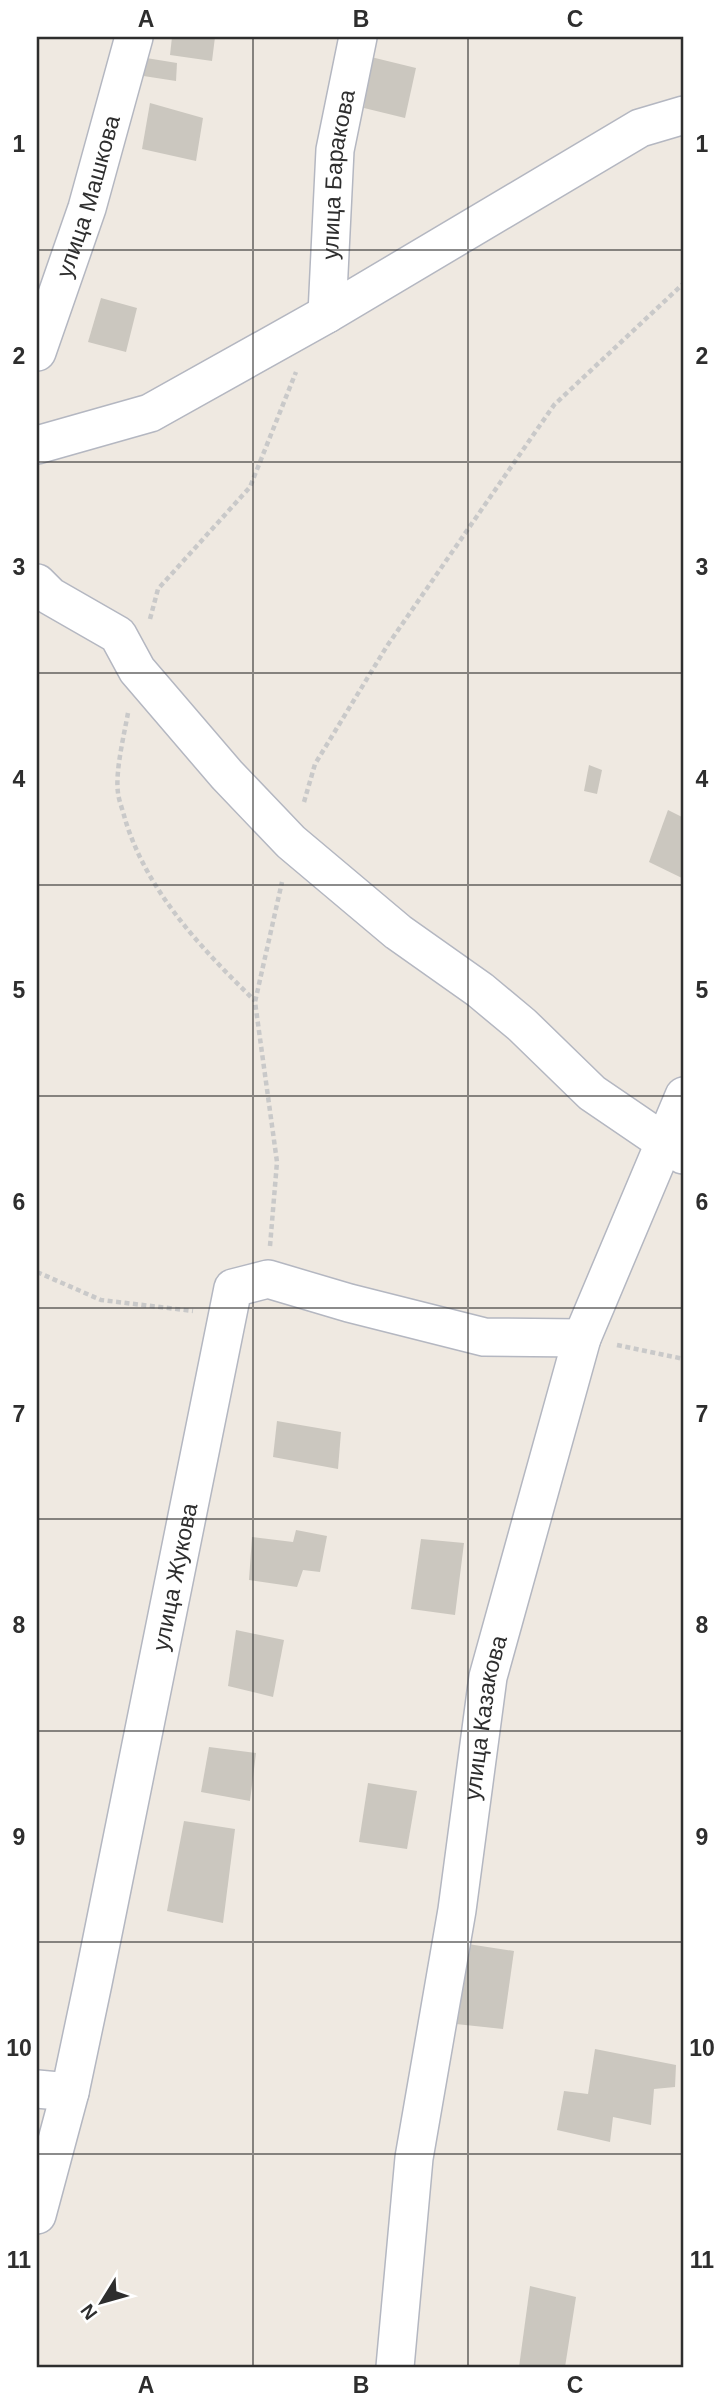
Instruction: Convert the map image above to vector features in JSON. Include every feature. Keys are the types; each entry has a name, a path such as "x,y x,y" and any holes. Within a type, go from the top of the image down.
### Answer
{"street":[{"name":"улица Машкова","path":"37,352 87,208 134,37"},
{"name":"улица Баракова","path":"317,319 335,150 358,37"},
{"path":"37,445 150,413 317,319 640,128 684,115"},
{"path":"37,583 50,596 118,635 137,670 227,775 291,842 398,932 501,1008 592,1093 674,1150"},
{"name":"улица Казакова","path":"395,2367 414,2158 457,1910 488,1677 582,1338 674,1150 684,1096"},
{"path":"268,1279 349,1303 484,1337 582,1338"},
{"name":"улица Жукова","path":"37,2215 53,2091 233,1288 268,1279"}],"path":[{"path":"268,1279 276,1162 255,1002 291,842 315,764 387,646 554,405 684,283"},
{"path":"255,1002 208,955 166,902 132,841 117,792 122,744 137,670 158,589 250,487 317,319"},
{"path":"37,1272 101,1300 188,1311 229,1312"},
{"path":"582,1338 684,1359"}],"building":[{"path":"172,37 215,37 212,61 170,55"},
{"path":"140,57 177,63 176,81 137,75"},
{"path":"371,57 416,68 405,118 364,108"},
{"path":"150,103 203,118 196,161 142,149"},
{"path":"101,298 137,308 126,352 88,342"},
{"path":"589,765 602,770 597,794 584,791"},
{"path":"668,810 684,818 684,879 649,862"},
{"path":"277,1421 341,1432 338,1469 273,1457"},
{"path":"296,1530 327,1536 320,1572 303,1570 297,1587 249,1580 252,1537 293,1542"},
{"path":"421,1539 464,1543 455,1615 411,1609"},
{"path":"236,1630 284,1640 273,1697 228,1686"},
{"path":"209,1747 256,1753 250,1801 201,1792"},
{"path":"368,1783 417,1791 407,1849 359,1842"},
{"path":"184,1821 235,1829 223,1923 167,1911"},
{"path":"468,1944 514,1951 503,2029 456,2024"},
{"path":"595,2049 676,2065 675,2087 654,2089 651,2125 613,2117 610,2142 557,2130 564,2091 588,2094"},
{"path":"530,2286 576,2297 565,2367 519,2367"}]}
